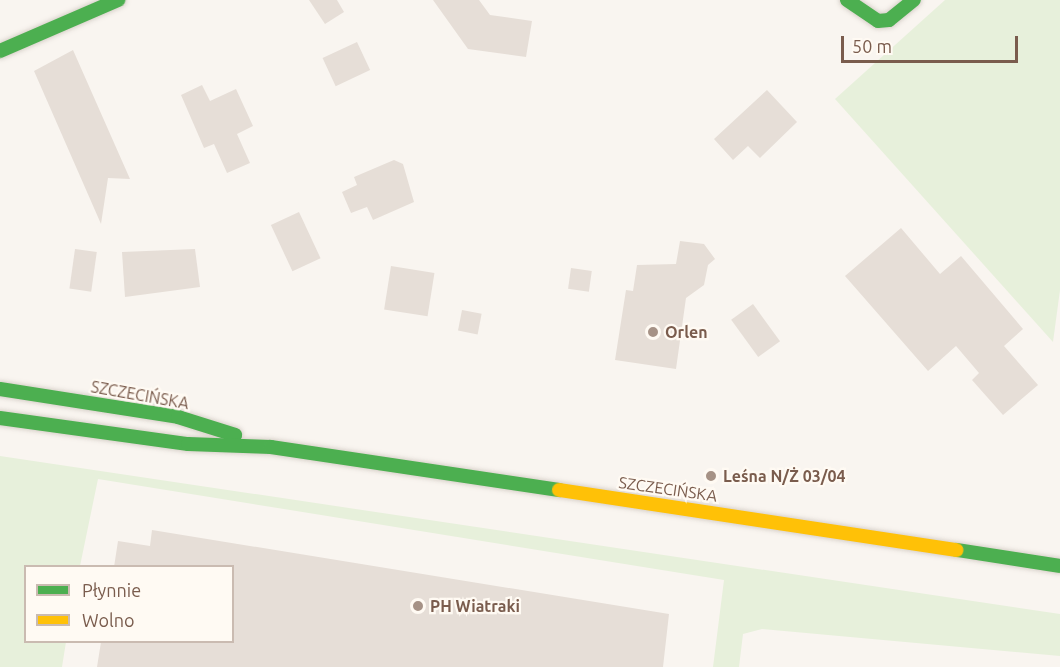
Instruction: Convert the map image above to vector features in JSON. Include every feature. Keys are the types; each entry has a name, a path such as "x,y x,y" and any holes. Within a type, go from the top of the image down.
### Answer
{"main road":[{"path":"0,51 118,0"},
{"path":"848,0 878,21 889,20 914,0"},
{"name":"SZCZECIŃSKA","path":"0,389 178,417 271,447"},
{"name":"SZCZECIŃSKA","path":"0,418 188,444 271,447 1060,566"}],"green space":[{"path":"945,0 1060,0 1060,290 1053,342 835,99"},
{"path":"0,456 1060,614 1060,656 762,629 743,634 739,667 713,667 724,580 98,479 80,565 24,565 24,643 66,643 62,667 0,667"}],"building":[{"path":"309,0 337,0 344,12 325,24"},
{"path":"433,0 479,0 490,15 532,21 526,57 468,49"},
{"path":"357,42 370,70 336,86 323,58"},
{"path":"73,50 130,179 108,178 101,224 34,71"},
{"path":"202,85 210,101 236,89 253,126 237,134 250,163 227,173 214,144 204,148 181,95"},
{"path":"767,90 797,122 760,158 748,146 733,160 714,139"},
{"path":"394,160 403,164 414,202 373,220 367,207 351,213 342,192 357,185 354,177"},
{"path":"299,212 321,258 292,271 271,225"},
{"path":"901,228 940,274 961,256 1023,329 1004,346 1038,385 1003,415 972,380 979,373 956,346 928,371 845,276"},
{"path":"680,241 704,244 715,259 708,265 704,285 686,298 676,369 615,360 626,290 633,291 637,265 676,264"},
{"path":"75,249 97,252 91,292 69,289"},
{"path":"195,249 200,287 125,297 122,252"},
{"path":"391,266 434,273 428,316 384,309"},
{"path":"571,268 592,271 589,292 568,289"},
{"path":"753,304 780,341 758,357 731,320"},
{"path":"462,310 482,314 478,334 458,331"},
{"name":"PH Wiatraki","path":"152,530 669,614 663,667 97,667 101,643 234,643 234,565 114,565 118,541 150,546"}],"traffic: fast":[{"path":"0,51 118,0"},
{"path":"847,0 878,21 889,20 914,0"},
{"path":"0,389 178,417 235,435"},
{"path":"0,418 188,444 271,447 559,490"},
{"path":"957,550 1060,566"}],"traffic: slow":[{"path":"559,490 957,550"}],"place":[{"name":"Orlen","path":"653,332"},
{"name":"Leśna N/Ż 03/04","path":"711,476"},
{"name":"PH Wiatraki","path":"418,606"}]}
